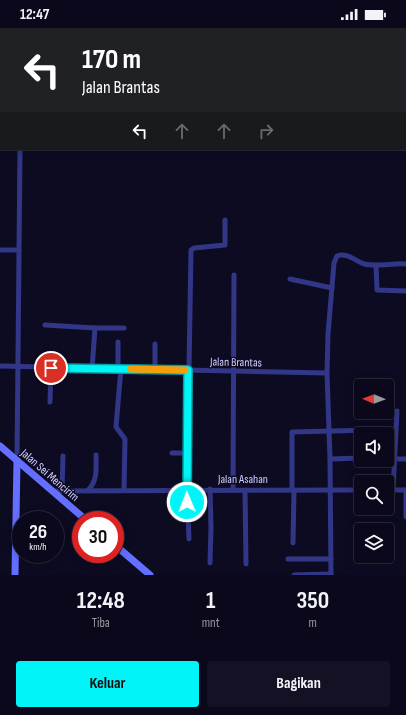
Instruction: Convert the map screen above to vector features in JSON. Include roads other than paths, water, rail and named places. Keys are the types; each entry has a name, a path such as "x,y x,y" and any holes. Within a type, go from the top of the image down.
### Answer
{"street":[{"path":"15,575 20,150"},
{"path":"189,539 187,453 191,250 194,248 225,245 225,220"},
{"path":"0,250 19,250"},
{"path":"294,575 331,574 330,459 327,373 334,263 337,256 343,255 355,258 363,263 376,265 406,264"},
{"path":"376,265 377,290 406,291"},
{"path":"233,490 234,275"},
{"path":"290,279 332,288"},
{"path":"45,325 124,328"},
{"path":"92,369 95,328"},
{"path":"118,342 120,368 116,427 125,439 124,490"},
{"path":"155,344 155,370"},
{"name":"Jalan Brantas","path":"0,366 327,373"},
{"path":"50,402 51,368"},
{"path":"397,411 394,459 406,459"},
{"path":"293,543 292,432 354,430"},
{"name":"Jalan Sei Mencirim","path":"0,446 76,511"},
{"path":"172,453 187,453"},
{"path":"88,490 94,483 96,472 96,455"},
{"path":"62,490 63,456"},
{"path":"330,459 354,458"},
{"name":"Jalan Asahan","path":"53,491 187,489 354,490"},
{"path":"210,489 210,563"},
{"path":"245,490 246,564"},
{"path":"394,490 406,490 406,517"},
{"path":"124,553 150,575"},
{"path":"288,559 331,559"}]}
